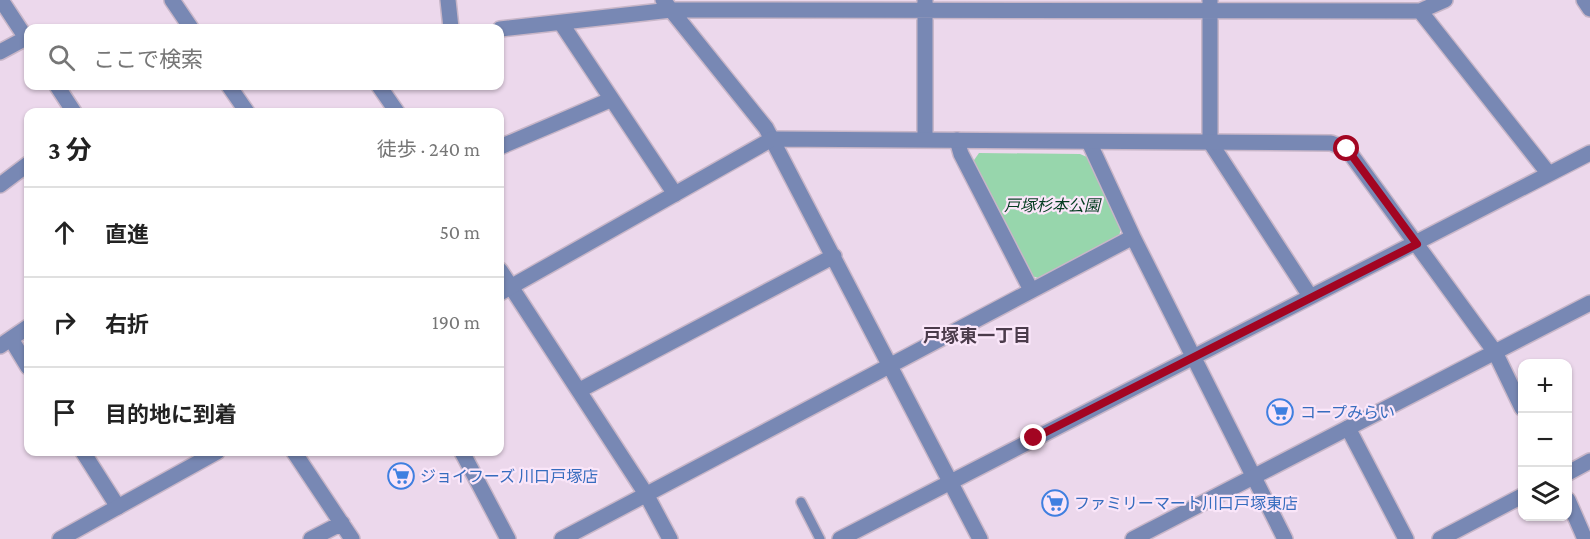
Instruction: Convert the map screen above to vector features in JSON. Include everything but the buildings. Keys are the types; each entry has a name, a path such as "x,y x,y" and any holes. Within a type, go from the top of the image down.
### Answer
{"street":[{"path":"2,0 24,35"},
{"path":"172,0 188,24"},
{"path":"448,0 451,24"},
{"path":"504,29 561,23 667,5 1210,6 1420,11 1445,0"},
{"path":"1584,0 1590,9"},
{"path":"667,5 766,128 980,539"},
{"path":"925,5 925,139"},
{"path":"1210,6 1210,142 1310,296"},
{"path":"1420,11 1549,174"},
{"path":"561,23 610,100 675,194"},
{"path":"0,52 24,41"},
{"path":"60,90 71,108"},
{"path":"232,90 243,108"},
{"path":"382,90 394,108"},
{"path":"504,145 610,100"},
{"path":"670,539 646,494 580,390 505,290 772,139 1340,145 1347,149 1495,352 1518,400"},
{"path":"957,140 1031,290"},
{"path":"1089,142 1133,237 1285,539"},
{"path":"840,539 1590,153"},
{"path":"0,185 24,167"},
{"path":"562,539 889,364 1133,237"},
{"path":"580,390 834,256"},
{"path":"1133,539 1495,352 1589,307"},
{"path":"24,330 5,342 24,363"},
{"path":"1348,428 1406,539"},
{"path":"86,456 118,507"},
{"path":"60,539 211,456"},
{"path":"297,456 352,539"},
{"path":"464,456 508,539"},
{"path":"1572,471 1590,461"},
{"path":"1440,539 1518,498"},
{"path":"1572,509 1586,539"},
{"path":"310,539 342,523"}],"lane":[{"path":"801,502 820,539"}],"green space":[{"name":"戸塚杉本公園","path":"979,153 1080,154 1087,157 1121,227 1119,237 1041,279 1029,275 972,163"}],"place":[{"name":"コープみらい","path":"1280,412"},
{"name":"ジョイフーズ 川口戸塚店","path":"401,476"},
{"name":"ファミリーマート川口戸塚東店","path":"1055,503"}],"district":[{"name":"戸塚東一丁目","path":"977,336"}],"route":[{"path":"1034,438 1310,296 1417,244 1347,149"}]}
